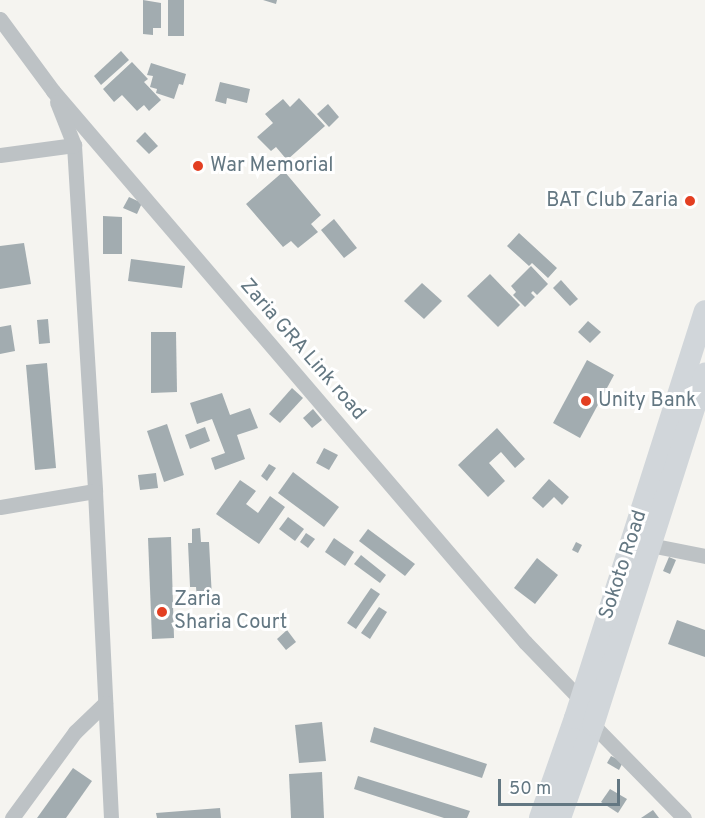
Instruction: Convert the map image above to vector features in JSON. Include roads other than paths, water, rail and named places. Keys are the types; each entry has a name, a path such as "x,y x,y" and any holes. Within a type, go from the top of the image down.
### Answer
{"main road":[{"name":"Sokoto Road","path":"540,818 581,700 705,311"},
{"name":"Sokoto Road","path":"560,818 593,724 705,373"}],"street":[{"name":"Zaria GRA Link road","path":"0,19 53,91 525,642 581,700"},
{"path":"53,91 74,145 95,490 111,818"},
{"path":"0,155 74,145"},
{"path":"0,507 95,490"},
{"path":"650,545 705,556"},
{"path":"12,818 75,732 105,703"},
{"path":"593,724 684,818"}],"place":[{"name":"War Memorial","path":"198,166"},
{"name":"BAT Club Zaria","path":"690,201"},
{"name":"Unity Bank","path":"586,401"},
{"name":"Zaria Sharia Court","path":"162,612"}]}
